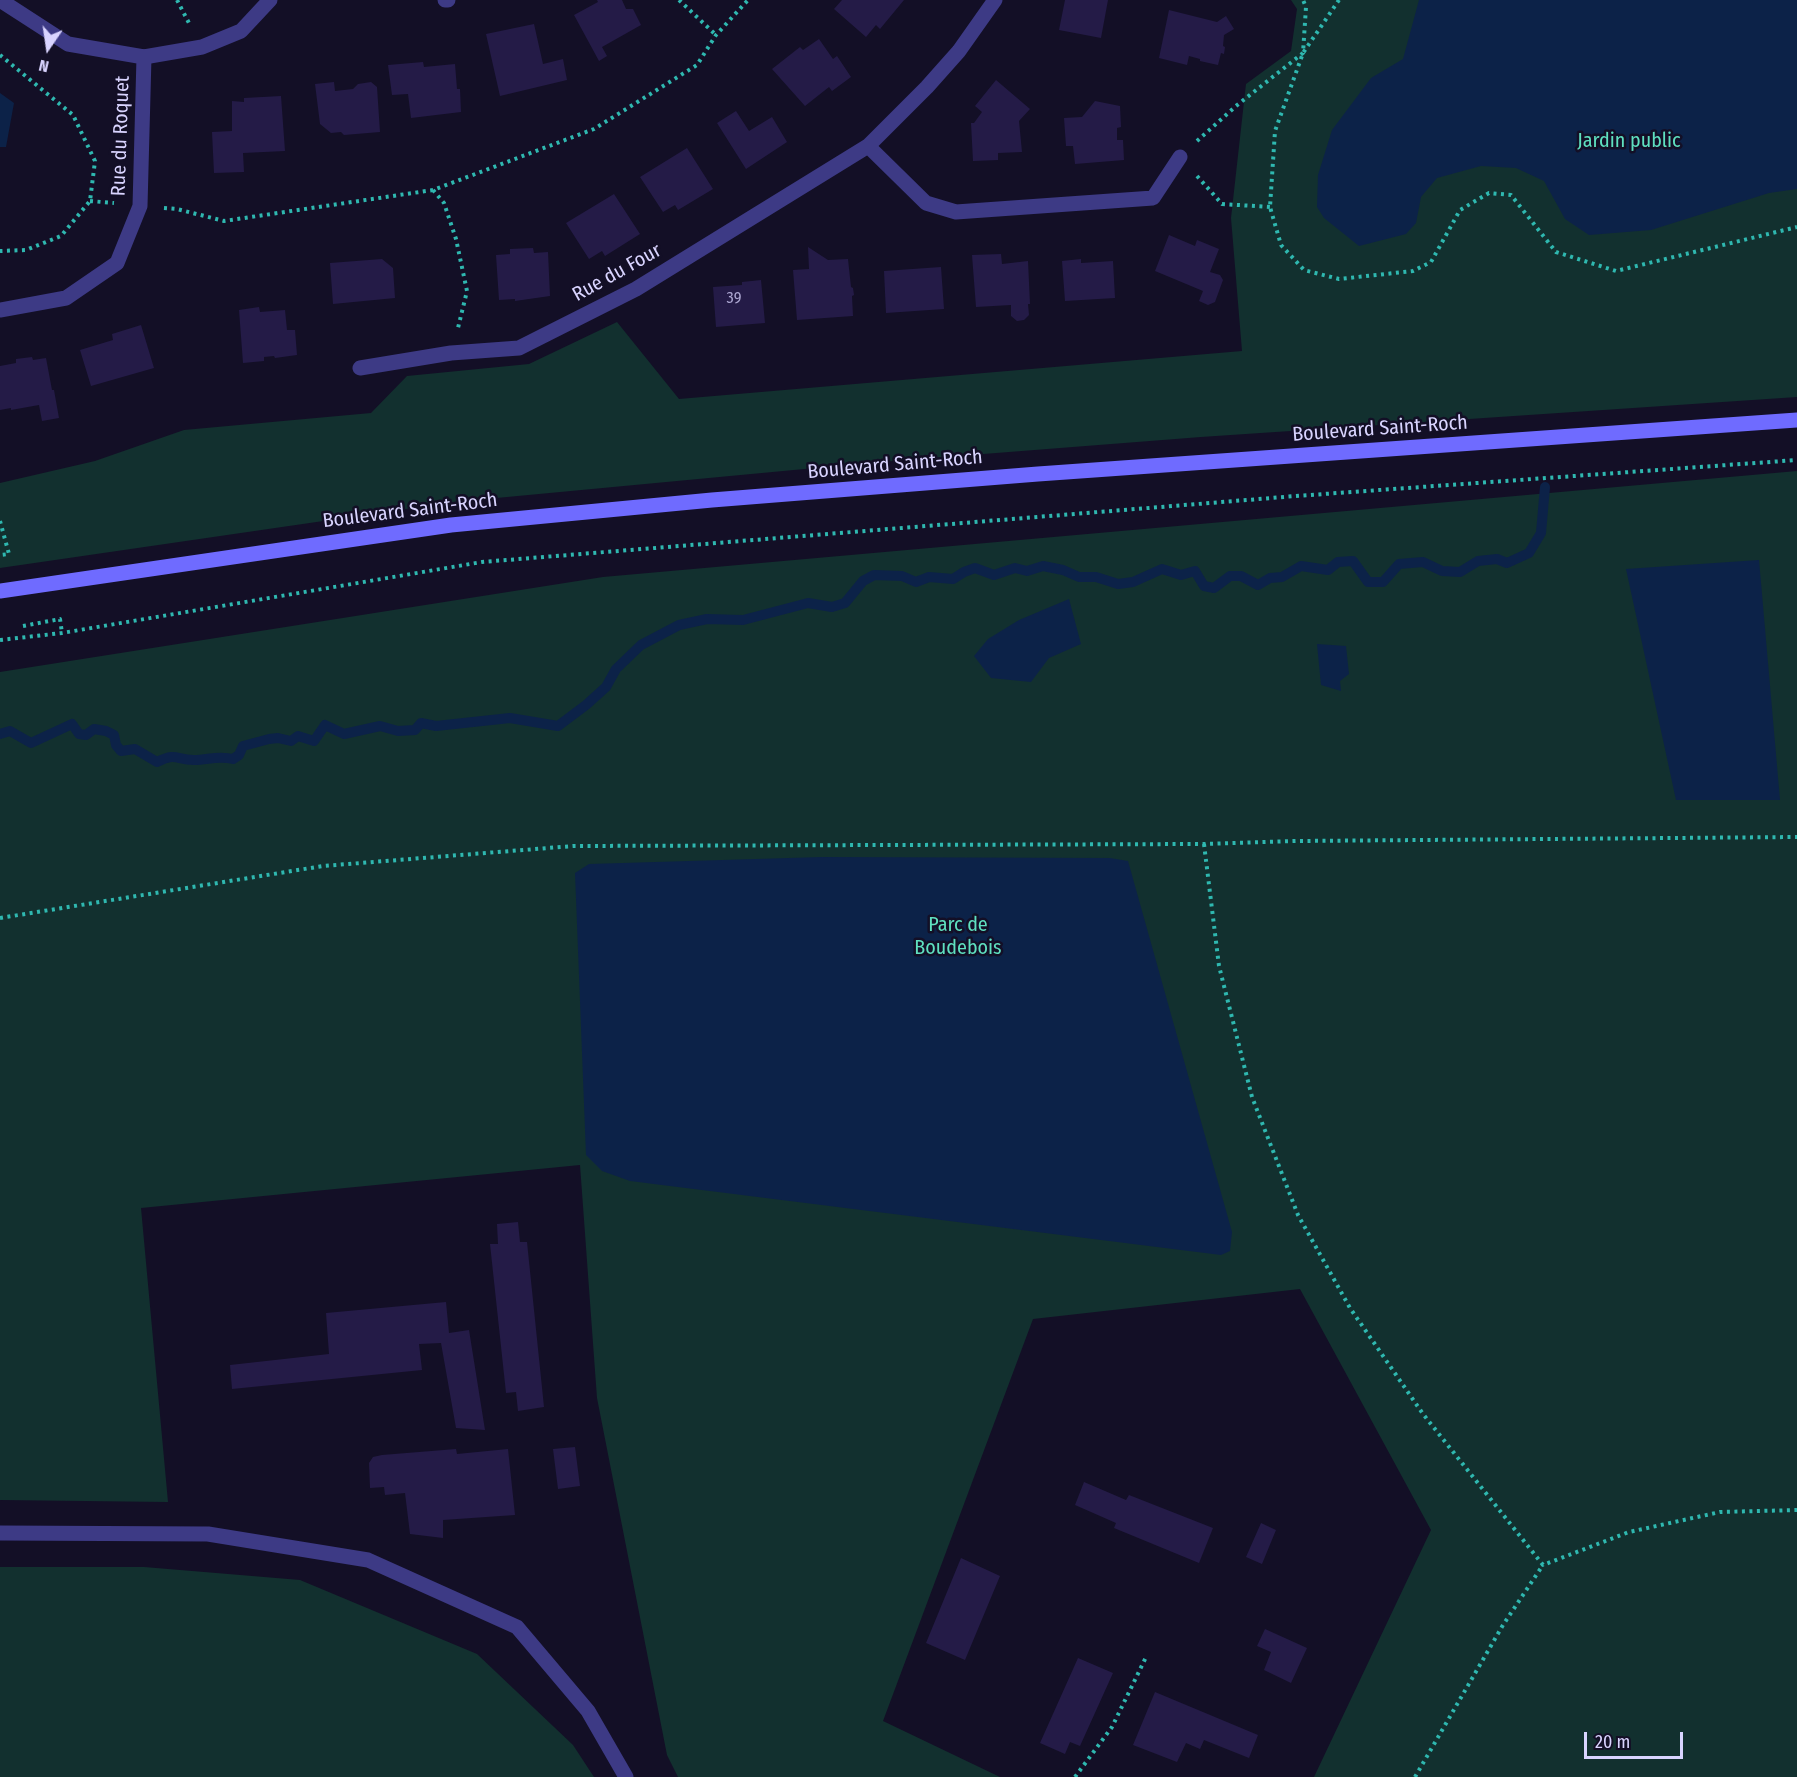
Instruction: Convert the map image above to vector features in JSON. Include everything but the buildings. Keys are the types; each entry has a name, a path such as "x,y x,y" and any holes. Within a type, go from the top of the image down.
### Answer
{"main road":[{"name":"Boulevard Saint-Roch","path":"0,591 451,525 1050,473 1797,420"}],"street":[{"path":"0,0 68,44 144,57 202,47 241,31 270,0"},
{"name":"Rue du Four","path":"360,368 451,353 519,348 636,290 868,146 959,51 995,0"},
{"name":"Rue du Roquet","path":"0,310 66,298 117,263 140,206 144,57"},
{"path":"868,146 926,203 956,212 1153,198 1180,157"},
{"path":"0,1533 208,1534 368,1560 517,1627 588,1711 626,1777"}],"path":[{"path":"679,0 716,35"},
{"path":"90,201 177,208 224,221 433,190 594,129 697,65 716,35 748,0"},
{"path":"1270,207 1222,204 1180,157 1236,106 1303,53 1306,7 1303,0"},
{"path":"1339,0 1303,53 1275,131 1270,207 1281,245 1304,270 1339,279 1413,271 1431,261 1460,210 1489,193 1511,195 1556,252 1616,271 1797,227"},
{"path":"0,55 73,115 95,161 90,201 61,236 26,250 0,250"},
{"path":"433,190 444,203 456,239 467,291 451,353"},
{"path":"0,640 62,633 482,562 1284,497 1797,460"},
{"path":"0,521 9,554 0,555"},
{"path":"23,626 60,619 62,633"},
{"path":"0,918 323,866 573,846 1204,844 1620,837 1797,837"},
{"path":"1204,844 1219,966 1241,1054 1252,1097 1298,1215 1350,1308 1423,1414 1543,1565"},
{"path":"1416,1777 1503,1625 1543,1565 1629,1532 1720,1512 1797,1510"},
{"path":"1075,1777 1112,1727 1147,1655"}],"green space":[{"path":"1291,0 1797,0 1797,397 1201,437 868,463 454,502 0,568 0,483 95,461 184,430 371,413 407,376 529,364 617,322 679,399 1242,351 1231,218 1246,84 1291,51 1297,9"},
{"name":"Parc de Boudebois","path":"1797,471 1797,1777 1314,1777 1431,1530 1300,1289 1033,1319 883,1721 1000,1777 678,1777 667,1755 597,1398 580,1165 141,1208 168,1502 0,1500 0,672 603,577"},
{"path":"0,1567 144,1567 300,1580 477,1654 573,1745 594,1777 0,1777"}],"water":[{"name":"Jardin public","path":"1419,0 1797,0 1797,189 1769,193 1651,230 1589,235 1565,219 1544,181 1516,168 1481,166 1437,178 1421,197 1416,223 1406,234 1359,246 1324,218 1317,207 1318,175 1332,130 1371,78 1403,59"},
{"path":"0,93 14,103 6,147 0,147"},
{"path":"1759,560 1780,800 1676,800 1626,569"},
{"path":"1069,599 1081,644 1049,658 1031,682 991,678 974,656 988,639 1019,620"},
{"path":"1317,644 1346,646 1349,674 1340,681 1341,691 1321,685"},
{"path":"822,857 1110,858 1128,861 1232,1232 1230,1251 1221,1255 630,1181 602,1171 586,1155 575,873 589,864"}],"waterway":[{"path":"0,734 10,731 31,743 72,724 79,734 86,735 94,729 106,731 114,735 116,745 121,751 135,749 157,762 173,757 188,760 233,759 239,755 243,746 269,739 278,738 291,741 298,736 314,741 325,725 344,734 380,726 398,731 415,730 421,723 436,726 510,718 558,726 606,687 616,669 641,645 679,625 707,619 743,620 808,603 832,607 845,603 863,581 874,575 902,576 916,582 929,577 953,579 975,568 994,575 1015,568 1027,571 1043,566 1063,570 1079,577 1096,577 1118,584 1133,582 1162,569 1181,575 1195,571 1204,586 1214,588 1230,576 1241,576 1258,585 1270,578 1282,577 1301,566 1328,570 1338,562 1353,561 1368,582 1383,582 1399,564 1423,562 1442,571 1460,572 1478,561 1497,559 1507,563 1529,553 1541,533 1545,487"}]}
